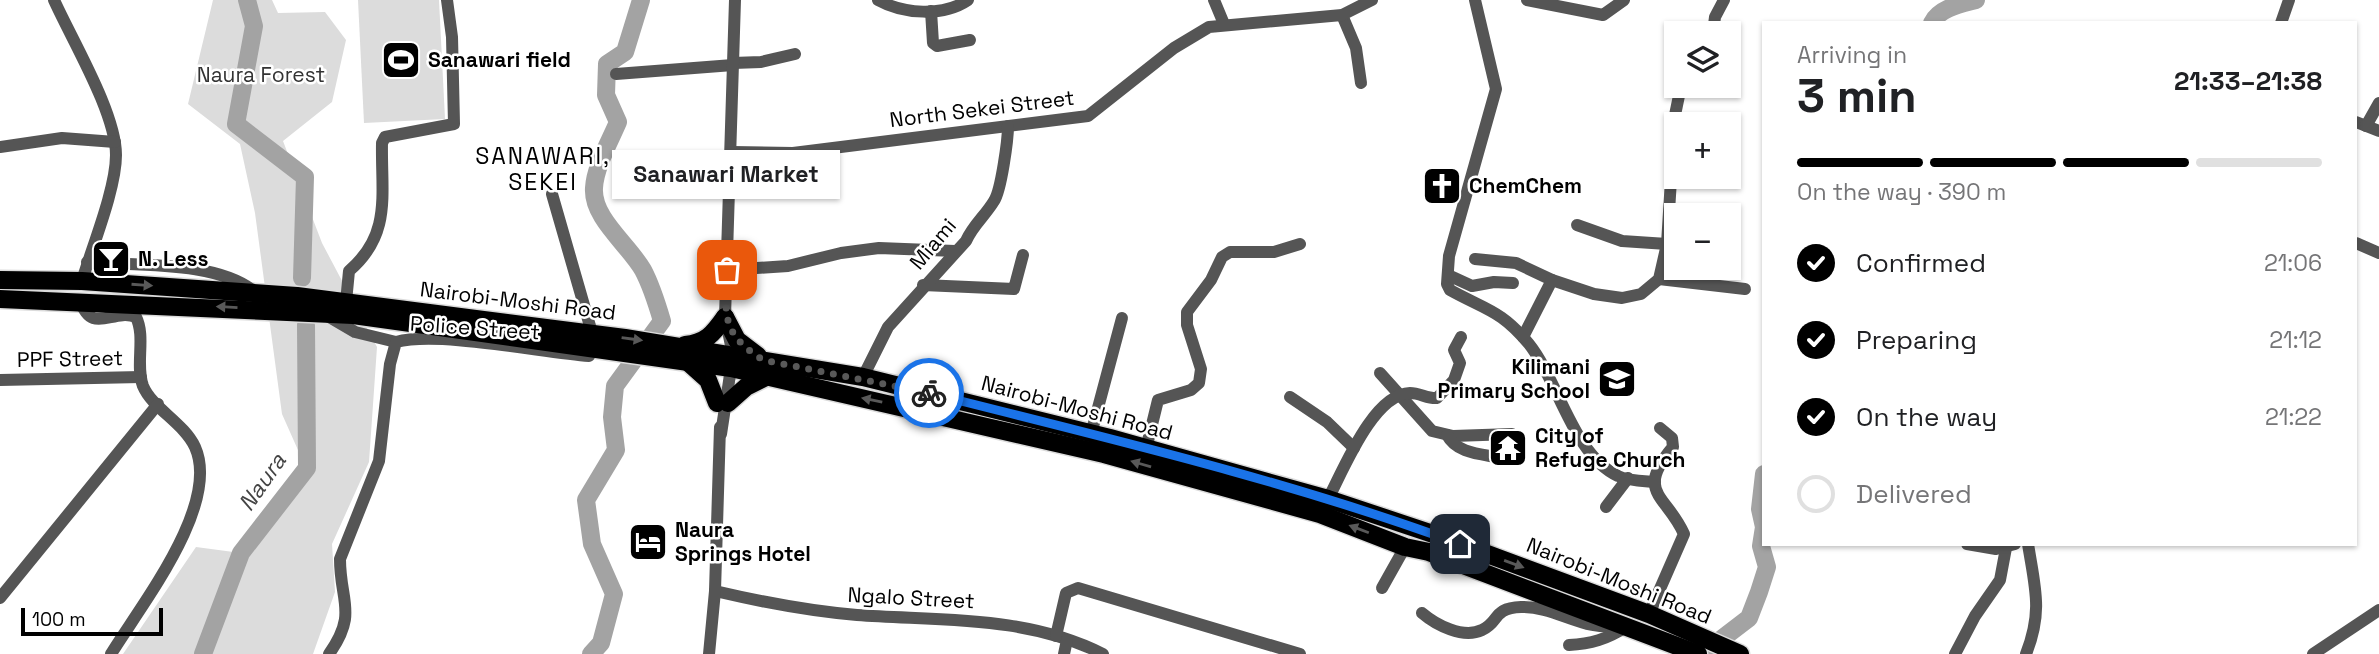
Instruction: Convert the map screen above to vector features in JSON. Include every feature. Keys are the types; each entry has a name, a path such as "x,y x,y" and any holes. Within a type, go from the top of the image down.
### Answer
{"highway":[{"name":"Nairobi-Moshi Road","path":"0,280 82,281 346,302 671,345 725,361 766,368 863,377 1090,434 1328,499 1436,535 1649,614 1702,647"},
{"name":"Nairobi-Moshi Road","path":"0,299 80,300 323,313 689,363 725,361"},
{"path":"671,345 701,343 725,324 741,346 766,368 746,387 722,403 708,380 689,363"},
{"name":"Nairobi-Moshi Road","path":"766,368 1104,454 1320,514 1624,626 1702,647 1737,653"}],"street":[{"path":"54,0 102,104 115,142 113,174 82,281"},
{"path":"346,302 349,271 364,258 377,237 381,218 382,144 386,137 454,124 451,26 447,0"},
{"path":"709,654 715,591 725,361 735,0"},
{"path":"878,0 900,9 932,11 954,7 968,0"},
{"path":"1214,0 1224,24"},
{"name":"North Sekei Street","path":"732,152 793,153 900,137 1008,127 1087,116 1174,48 1202,31 1224,24 1342,15 1372,0"},
{"path":"1475,0 1496,89 1463,200 1448,275 1450,290 1487,306 1522,337 1545,368 1565,414 1587,445 1611,471 1628,478 1655,482"},
{"path":"1527,0 1603,15 1624,0"},
{"path":"1715,21 1724,0"},
{"path":"2282,21 2289,0"},
{"path":"932,11 933,43 937,46 970,40"},
{"path":"1342,15 1356,48 1362,83"},
{"path":"616,74 761,62 794,54"},
{"path":"1670,203 1679,98"},
{"path":"2379,103 2361,124 2379,131"},
{"name":"Miami","path":"863,377 888,327 955,251 995,200 1008,150 1008,127"},
{"path":"0,147 62,138 115,142"},
{"path":"552,194 592,333"},
{"path":"1577,226 1622,241 1664,244"},
{"path":"2357,243 2379,253"},
{"path":"1146,449 1158,400 1191,390 1199,383 1202,369 1187,325 1187,312 1211,279 1222,257 1230,252 1273,252 1288,245 1300,244"},
{"path":"727,270 788,266 841,253 879,248 955,251"},
{"path":"923,285 1014,289 1023,255"},
{"path":"1475,259 1516,263 1552,280 1594,294 1622,298 1641,294 1659,279 1664,257"},
{"path":"87,262 206,271 237,280 256,293"},
{"path":"1448,275 1472,286 1494,282 1513,283"},
{"path":"1659,279 1745,289"},
{"path":"1522,337 1552,280"},
{"path":"80,300 84,314 90,318 105,319 124,314 136,317 141,377 149,396 196,449 201,484 200,498 189,526 111,654"},
{"path":"323,313 355,332 396,342"},
{"path":"1090,434 1122,318"},
{"path":"1328,499 1374,416 1399,396 1409,393 1433,399 1441,394 1459,368 1454,350 1461,337"},
{"name":"Police Street","path":"329,654 339,640 348,611 338,576 340,559 379,461 390,364 396,342 408,339 444,341 617,359 622,352"},
{"path":"1380,373 1426,426 1447,435 1512,434"},
{"name":"PPF Street","path":"0,380 141,377"},
{"path":"1290,397 1327,422 1354,448"},
{"path":"0,598 158,404"},
{"path":"1649,614 1684,534 1658,498 1655,482 1658,464 1673,447 1672,438 1660,428"},
{"path":"1447,435 1452,444 1463,450 1501,458"},
{"path":"1606,507 1628,478"},
{"path":"1955,654 1975,615 2000,580 2011,546"},
{"path":"2026,654 2036,626 2038,606 2028,546"},
{"path":"1382,588 1405,547"},
{"path":"1064,654 1062,638 1066,593 1078,588 1300,654"},
{"name":"Ngalo Street","path":"715,591 785,606 854,615 988,621 1062,638 1102,654"},
{"path":"1422,612 1432,621 1473,633 1484,630 1501,611 1523,607 1597,628 1624,626"},
{"path":"2314,654 2379,610"},
{"path":"1569,645 1589,644 1612,637 1624,626"}],"green space":[{"name":"Naura Forest","path":"213,0 272,0 278,13 325,12 346,40 332,102 283,141 322,243 377,347 369,462 332,544 335,592 313,654 123,654 196,547 241,553 306,468 282,414 255,213 240,144 188,104"},
{"name":"Sanawari field","path":"358,0 439,0 445,119 364,123"}],"waterway":[{"name":"Naura","path":"247,0 254,26 236,124 305,177 302,278"},
{"path":"641,0 625,52 607,64 606,95 618,122 600,163 594,188 599,210 637,260 651,288 662,321 651,336"},
{"path":"1933,21 1945,10 1976,0"},
{"name":"Naura","path":"203,654 241,553 307,468 306,325"},
{"path":"591,654 601,643 614,594 592,544 586,500 616,450 612,417 615,386 634,360"},
{"path":"1762,492 1762,518"},
{"path":"1702,654 1749,618 1767,567 1761,546 1762,540"}],"way so far":[{"path":"727,270 725,317 741,346 763,360 863,377 929,393"}],"place":[{"name":"Sanawari field","path":"401,60"},
{"name":"ChemChem","path":"1442,186"},
{"name":"N. Less","path":"111,259"},
{"name":"Sanawari Market","path":"727,270"},
{"name":"Kilimani Primary School","path":"1617,379"},
{"name":"City of Refuge Church","path":"1508,448"},
{"name":"Naura Springs Hotel","path":"648,542"}],"district":[{"name":"SANAWARI, SEKEI","path":"543,169"}],"route":[{"path":"929,393 1110,438 1328,499 1460,544"}]}
